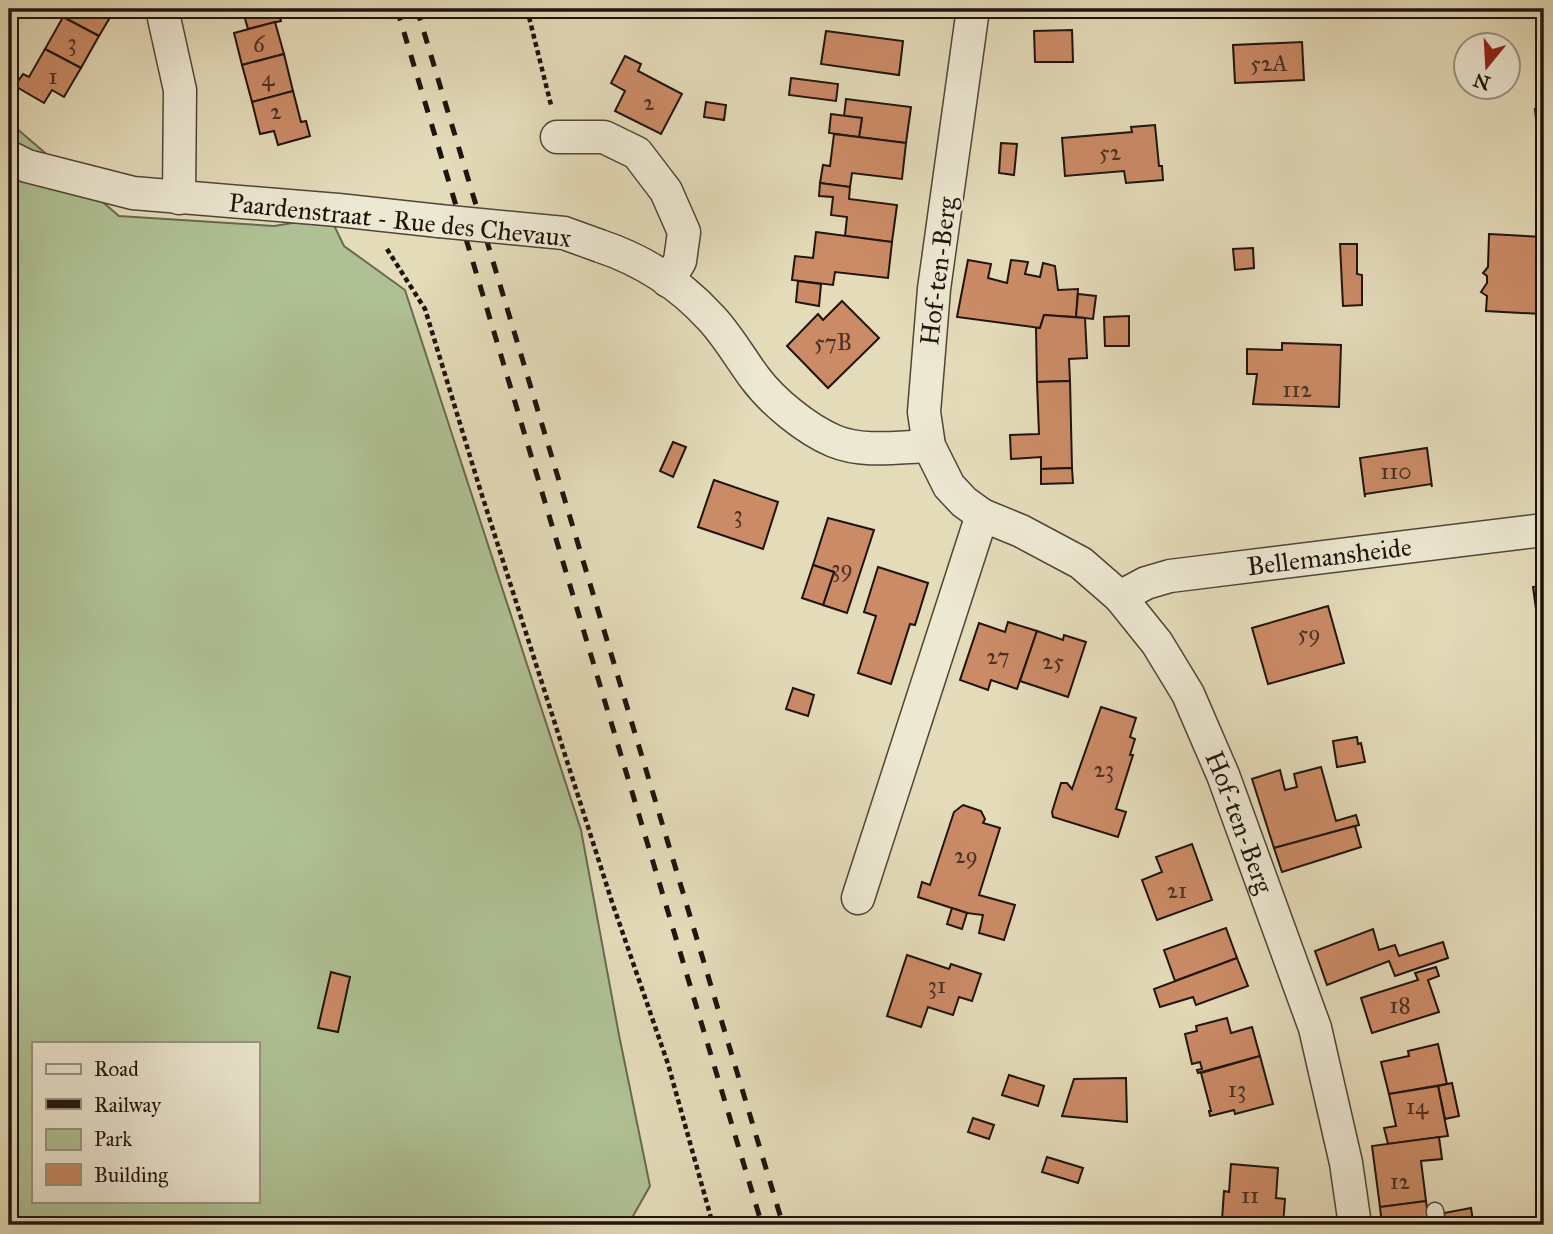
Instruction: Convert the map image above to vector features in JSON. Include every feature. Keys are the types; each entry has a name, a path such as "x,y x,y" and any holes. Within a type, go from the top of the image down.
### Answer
{"street":[{"path":"162,9 180,90 179,198"},
{"name":"Hof-ten-Berg","path":"973,9 934,289 924,412 929,446 949,485 964,502 982,514 1081,563 1120,597 1157,643 1188,694 1227,788 1315,1028 1346,1163 1354,1225"},
{"path":"557,137 604,137 637,153 666,191 684,232 680,261 668,281"},
{"name":"Paardenstraat - Rue des Chevaux","path":"9,157 27,166 133,192 564,233 622,253 668,281 710,316 757,380 778,403 812,429 834,441 851,446 929,446"},
{"path":"858,898 982,514"},
{"name":"Bellemansheide","path":"1120,597 1146,583 1170,576 1544,530"}],"path":[{"path":"527,9 550,97 557,137"},
{"path":"383,242 425,309 612,902 668,1064 713,1225"}],"green space":[{"path":"9,122 119,216 274,226 330,217 344,246 405,290 581,830 650,1186 628,1225 9,1225"}],"building":[{"path":"68,9 115,9 99,36 63,17"},
{"path":"243,9 268,9 244,15"},
{"path":"278,9 281,21 248,29 244,15"},
{"path":"1041,9 1082,9 1082,16 1041,16"},
{"path":"63,17 99,36 81,68 45,49"},
{"path":"275,22 284,54 242,65 234,33"},
{"path":"1072,30 1073,62 1035,62 1034,31"},
{"path":"826,31 903,41 899,75 821,64"},
{"path":"1302,42 1304,80 1235,83 1233,45"},
{"path":"45,49 81,68 64,97 52,90 44,103 15,86 23,74 29,77"},
{"path":"284,54 293,91 252,102 242,65"},
{"path":"625,56 641,64 638,71 682,94 661,134 615,111 625,91 611,83"},
{"path":"791,78 838,84 836,101 789,95"},
{"path":"293,91 301,122 306,121 310,136 278,145 274,131 260,134 252,102"},
{"path":"846,99 911,107 906,143 859,137 862,118 844,116"},
{"path":"706,102 726,105 724,120 704,117"},
{"path":"1544,108 1544,137 1538,138 1535,109"},
{"path":"831,114 862,118 859,137 829,133"},
{"path":"1155,125 1163,180 1126,183 1124,171 1065,176 1062,138 1132,132 1131,127"},
{"path":"834,134 906,143 902,179 852,173 850,187 820,183 823,165 830,166"},
{"path":"1001,143 1017,144 1014,175 999,173"},
{"path":"820,183 850,187 849,199 897,205 892,242 845,236 847,217 831,215 833,197 819,196"},
{"path":"816,232 892,242 888,278 835,272 833,285 792,280 795,256 813,258"},
{"path":"1489,234 1544,237 1541,314 1486,311 1487,296 1481,292 1487,283 1487,276 1483,273 1488,267"},
{"path":"1340,244 1357,244 1357,274 1362,275 1362,305 1343,306"},
{"path":"1253,248 1254,268 1235,270 1233,249"},
{"path":"968,260 991,264 988,278 1007,283 1011,260 1028,262 1025,274 1040,277 1043,263 1055,266 1058,290 1078,289 1076,317 1044,315 1040,328 957,317"},
{"path":"798,281 821,284 819,306 796,302"},
{"path":"1078,294 1096,296 1093,319 1076,317"},
{"path":"842,301 879,338 828,388 787,346 818,314 823,320"},
{"path":"1044,315 1085,318 1087,358 1069,359 1070,381 1037,382 1036,328 1040,328"},
{"path":"1129,316 1129,346 1105,346 1104,317"},
{"path":"1282,343 1341,345 1339,407 1253,404 1257,374 1247,374 1247,349 1282,350"},
{"path":"1070,381 1072,468 1041,469 1041,457 1011,459 1010,435 1039,434 1037,382"},
{"path":"673,442 686,447 673,477 660,471"},
{"path":"1427,448 1432,487 1431,484 1365,494 1365,497 1360,458"},
{"path":"1072,468 1073,483 1041,484 1041,469"},
{"path":"714,480 778,502 763,549 698,527"},
{"path":"828,518 874,530 847,613 823,605 834,572 813,565"},
{"path":"813,565 834,572 823,605 802,598"},
{"path":"878,567 928,583 915,625 910,624 891,684 858,673 876,616 864,612"},
{"path":"1544,585 1544,615 1537,616 1533,587"},
{"path":"1328,606 1344,663 1268,684 1252,628"},
{"path":"1008,622 1037,631 1017,689 991,680 988,690 960,680 979,623 1005,632"},
{"path":"1037,631 1063,640 1064,635 1086,642 1068,697 1020,681"},
{"path":"793,688 814,695 808,716 786,709"},
{"path":"1101,707 1136,718 1130,737 1135,739 1130,755 1133,755 1116,809 1126,812 1118,837 1053,817 1052,812 1061,783 1067,783 1072,789"},
{"path":"1357,737 1365,762 1337,767 1333,741"},
{"path":"1321,767 1336,821 1356,815 1359,825 1274,848 1252,779 1280,770 1285,790 1297,787 1294,774"},
{"path":"963,805 981,811 985,819 983,823 1000,828 979,895 1015,905 1004,940 979,933 983,915 967,913 918,897 922,882 930,885 954,812"},
{"path":"1355,826 1361,847 1282,872 1274,848"},
{"path":"1192,844 1212,900 1157,920 1142,880 1162,872 1156,857"},
{"path":"952,908 967,913 962,929 947,924"},
{"path":"1226,928 1237,958 1175,981 1164,950"},
{"path":"1373,929 1379,950 1395,945 1399,956 1443,942 1448,958 1395,976 1389,961 1327,985 1315,951"},
{"path":"907,955 949,969 951,964 981,974 972,1001 959,997 953,1015 928,1007 921,1027 887,1016"},
{"path":"1237,958 1248,986 1196,1005 1193,997 1160,1007 1154,989"},
{"path":"1436,967 1439,976 1428,980 1439,1012 1372,1033 1361,998 1418,980 1415,973"},
{"path":"331,972 350,977 338,1032 318,1028"},
{"path":"1227,1018 1231,1033 1252,1027 1260,1056 1198,1073 1197,1070 1202,1069 1200,1062 1192,1064 1185,1034 1197,1031 1196,1026"},
{"path":"1438,1044 1447,1084 1389,1094 1381,1062 1409,1056 1408,1051"},
{"path":"1260,1056 1273,1104 1235,1114 1234,1110 1210,1116 1201,1073"},
{"path":"1009,1075 1044,1086 1038,1106 1002,1095"},
{"path":"1126,1078 1127,1122 1062,1116 1074,1079"},
{"path":"1452,1083 1459,1116 1445,1119 1438,1086"},
{"path":"1438,1086 1448,1136 1388,1144 1384,1128 1396,1126 1389,1094"},
{"path":"973,1118 994,1125 989,1139 968,1132"},
{"path":"1439,1137 1442,1159 1421,1161 1426,1201 1380,1207 1372,1146"},
{"path":"1047,1157 1083,1168 1078,1183 1042,1172"},
{"path":"1231,1164 1278,1168 1276,1198 1285,1199 1283,1225 1222,1220 1224,1191 1229,1192"},
{"path":"1426,1201 1429,1224 1382,1225 1380,1207"},
{"path":"1471,1208 1473,1221 1446,1225 1444,1213"}],"railway":[{"path":"397,9 762,1225"},
{"path":"417,9 783,1225"}]}
